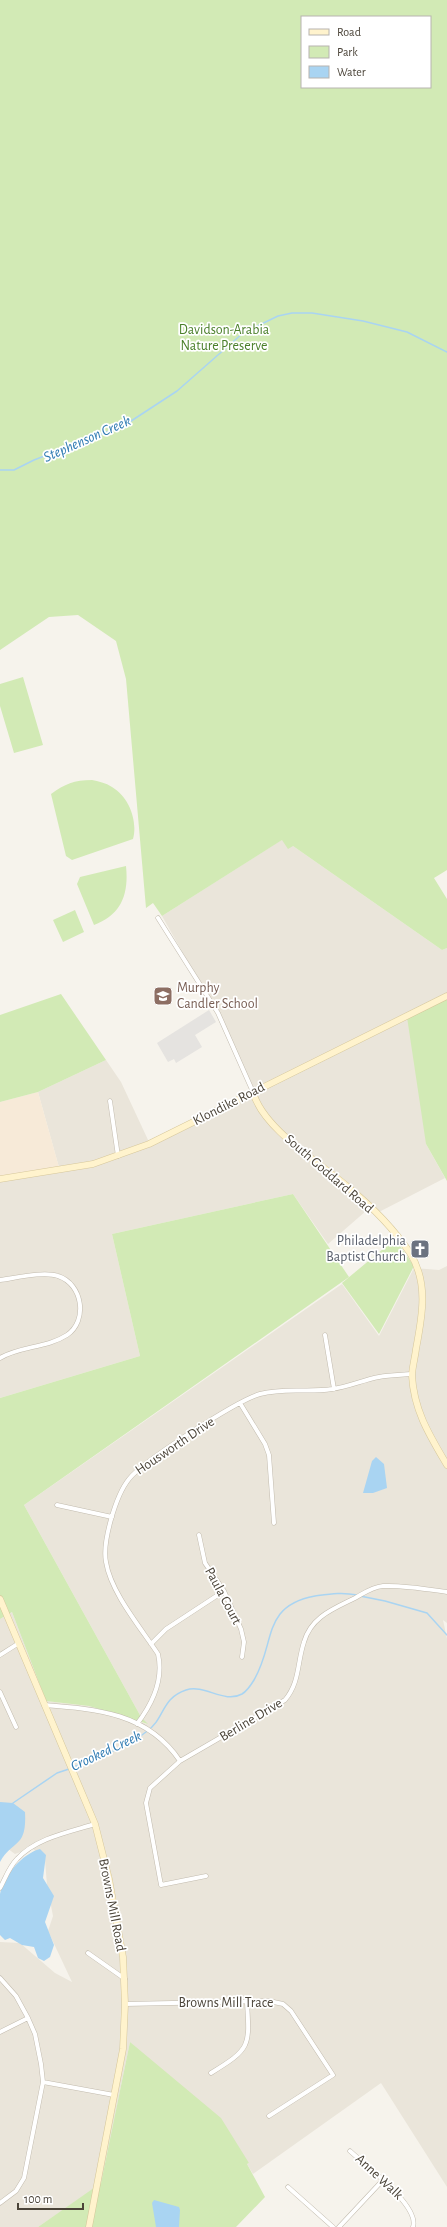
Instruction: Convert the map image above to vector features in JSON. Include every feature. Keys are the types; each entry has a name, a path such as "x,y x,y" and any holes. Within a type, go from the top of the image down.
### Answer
{"main road":[{"name":"Klondike Road","path":"0,1179 93,1164 153,1142 447,996"},
{"name":"South Goddard Road","path":"253,1092 256,1101 265,1115 282,1134 349,1187 399,1238 415,1261 422,1284 423,1298 412,1374 417,1407 422,1424 447,1465"},
{"name":"Browns Mill Road","path":"0,1599 20,1642 43,1705 78,1781 95,1824 109,1879 125,1979 123,2049 89,2227"}],"street":[{"name":"South Goddard Road","path":"158,918 218,1013 253,1092"},
{"path":"110,1101 118,1156"},
{"path":"0,1280 52,1274 58,1276 67,1281 76,1292 82,1314 80,1322 74,1330 60,1339 0,1358"},
{"path":"325,1334 334,1389"},
{"name":"Housworth Drive","path":"137,1724 150,1704 161,1674 158,1654 121,1598 108,1571 105,1549 112,1517 121,1491 128,1479 138,1469 240,1403 258,1394 276,1390 334,1389 379,1377 412,1374"},
{"path":"240,1403 265,1444 269,1455 274,1523"},
{"path":"57,1505 112,1517"},
{"name":"Paula Court","path":"199,1535 205,1563 224,1592 241,1629 244,1642 242,1657"},
{"name":"Berline Drive","path":"206,1876 161,1885 146,1803 150,1788 155,1782 180,1761 285,1700 296,1684 307,1632 325,1613 376,1587 396,1586 447,1592"},
{"path":"151,1644 166,1629 224,1592"},
{"path":"0,1655 20,1642"},
{"path":"0,1692 16,1727"},
{"path":"43,1705 113,1713 162,1738 180,1761"},
{"path":"0,1888 16,1859 29,1849 49,1839 95,1824"},
{"path":"88,1953 125,1979"},
{"path":"0,1978 16,1996 28,2018 39,2049 43,2082 24,2178 16,2192 0,2203"},
{"path":"211,2073 231,2060 245,2048 249,2036 247,2002"},
{"name":"Browns Mill Trace","path":"125,2004 277,2002 291,2011 333,2076 269,2116"},
{"path":"0,2032 28,2018"},
{"path":"43,2082 114,2095"},
{"name":"Anne Walk","path":"350,2150 405,2202 413,2218 413,2227"},
{"path":"339,2227 382,2181"},
{"path":"288,2187 333,2227"}],"shaded area":[{"path":"283,839 442,950 447,948 447,996 426,1144 445,1178 377,1213 366,1211 328,1244 293,1194 112,1234 140,1356 0,1398 0,1181 60,1171 38,1092 106,1060 121,1082 149,1142 256,1093 227,1031 162,916"},
{"path":"209,1010 216,1022 195,1035 202,1047 176,1063 174,1059 168,1062 157,1043"},
{"path":"38,1092 60,1171 0,1181 0,1102"},
{"path":"447,1266 447,1623 443,1620 447,1639 447,2187 381,2083 253,2174 247,2164 249,2163 130,2042 101,2184 38,2227 0,2227 0,1942 20,1943 55,1973 72,1982 48,1931 53,1916 47,1885 45,1860 32,1848 15,1854 0,1843 0,1619 12,1612 46,1701 89,1706 147,1724 141,1717 24,1505 342,1284 379,1336 414,1268 439,1270"}],"green space":[{"name":"Davidson-Arabia Nature Preserve","path":"0,0 447,0 447,870 434,878 447,899 447,948 442,950 293,846 288,849 282,840 162,916 153,903 146,908 126,679 116,641 78,615 49,617 0,650"},
{"path":"23,677 43,745 14,753 0,706 0,684"},
{"path":"92,780 102,782 110,786 118,791 123,797 131,810 133,817 133,839 72,860 66,856 51,794 70,783"},
{"path":"126,866 126,886 121,903 111,916 94,925 77,884 80,877"},
{"path":"75,910 84,932 63,942 53,920"},
{"path":"61,994 106,1060 38,1092 0,1102 0,1015"},
{"path":"447,997 447,1181 426,1144 407,1017"},
{"path":"293,1194 349,1277 24,1505 141,1717 148,1724 89,1706 46,1701 12,1612 0,1619 0,1398 140,1356 112,1234"},
{"path":"395,1239 414,1266 379,1334 342,1283"},
{"path":"130,2042 221,2118 249,2163 247,2164 265,2197 236,2227 38,2227 101,2183"}],"water":[{"path":"376,1457 384,1464 387,1488 373,1493 363,1493 372,1461"},
{"path":"0,1802 13,1803 25,1812 25,1824 24,1832 21,1838 0,1862"},
{"path":"40,1849 46,1855 43,1878 54,1896 45,1922 54,1945 50,1957 44,1961 38,1958 34,1947 22,1945 10,1938 5,1940 0,1935 0,1894 5,1880 20,1860"},
{"path":"154,2200 179,2207 179,2227 156,2227 152,2203"}],"waterway":[{"name":"Stephenson Creek","path":"0,470 14,470 34,460 125,425 177,391 243,333 278,316 292,313 312,313 363,321 407,332 447,352"},
{"name":"Crooked Creek","path":"73,1767 130,1743 152,1727 172,1698 186,1690 200,1690 228,1697 244,1693 249,1688 261,1666 272,1628 278,1617 286,1608 298,1601 315,1596 341,1593 357,1595"},
{"name":"Crooked Creek","path":"360,1596 385,1601 427,1613 447,1635"},
{"name":"Crooked Creek","path":"13,1803 57,1773 69,1769"}],"place":[{"name":"Murphy Candler School","path":"163,996"},
{"name":"Philadelphia Baptist Church","path":"420,1249"}]}
